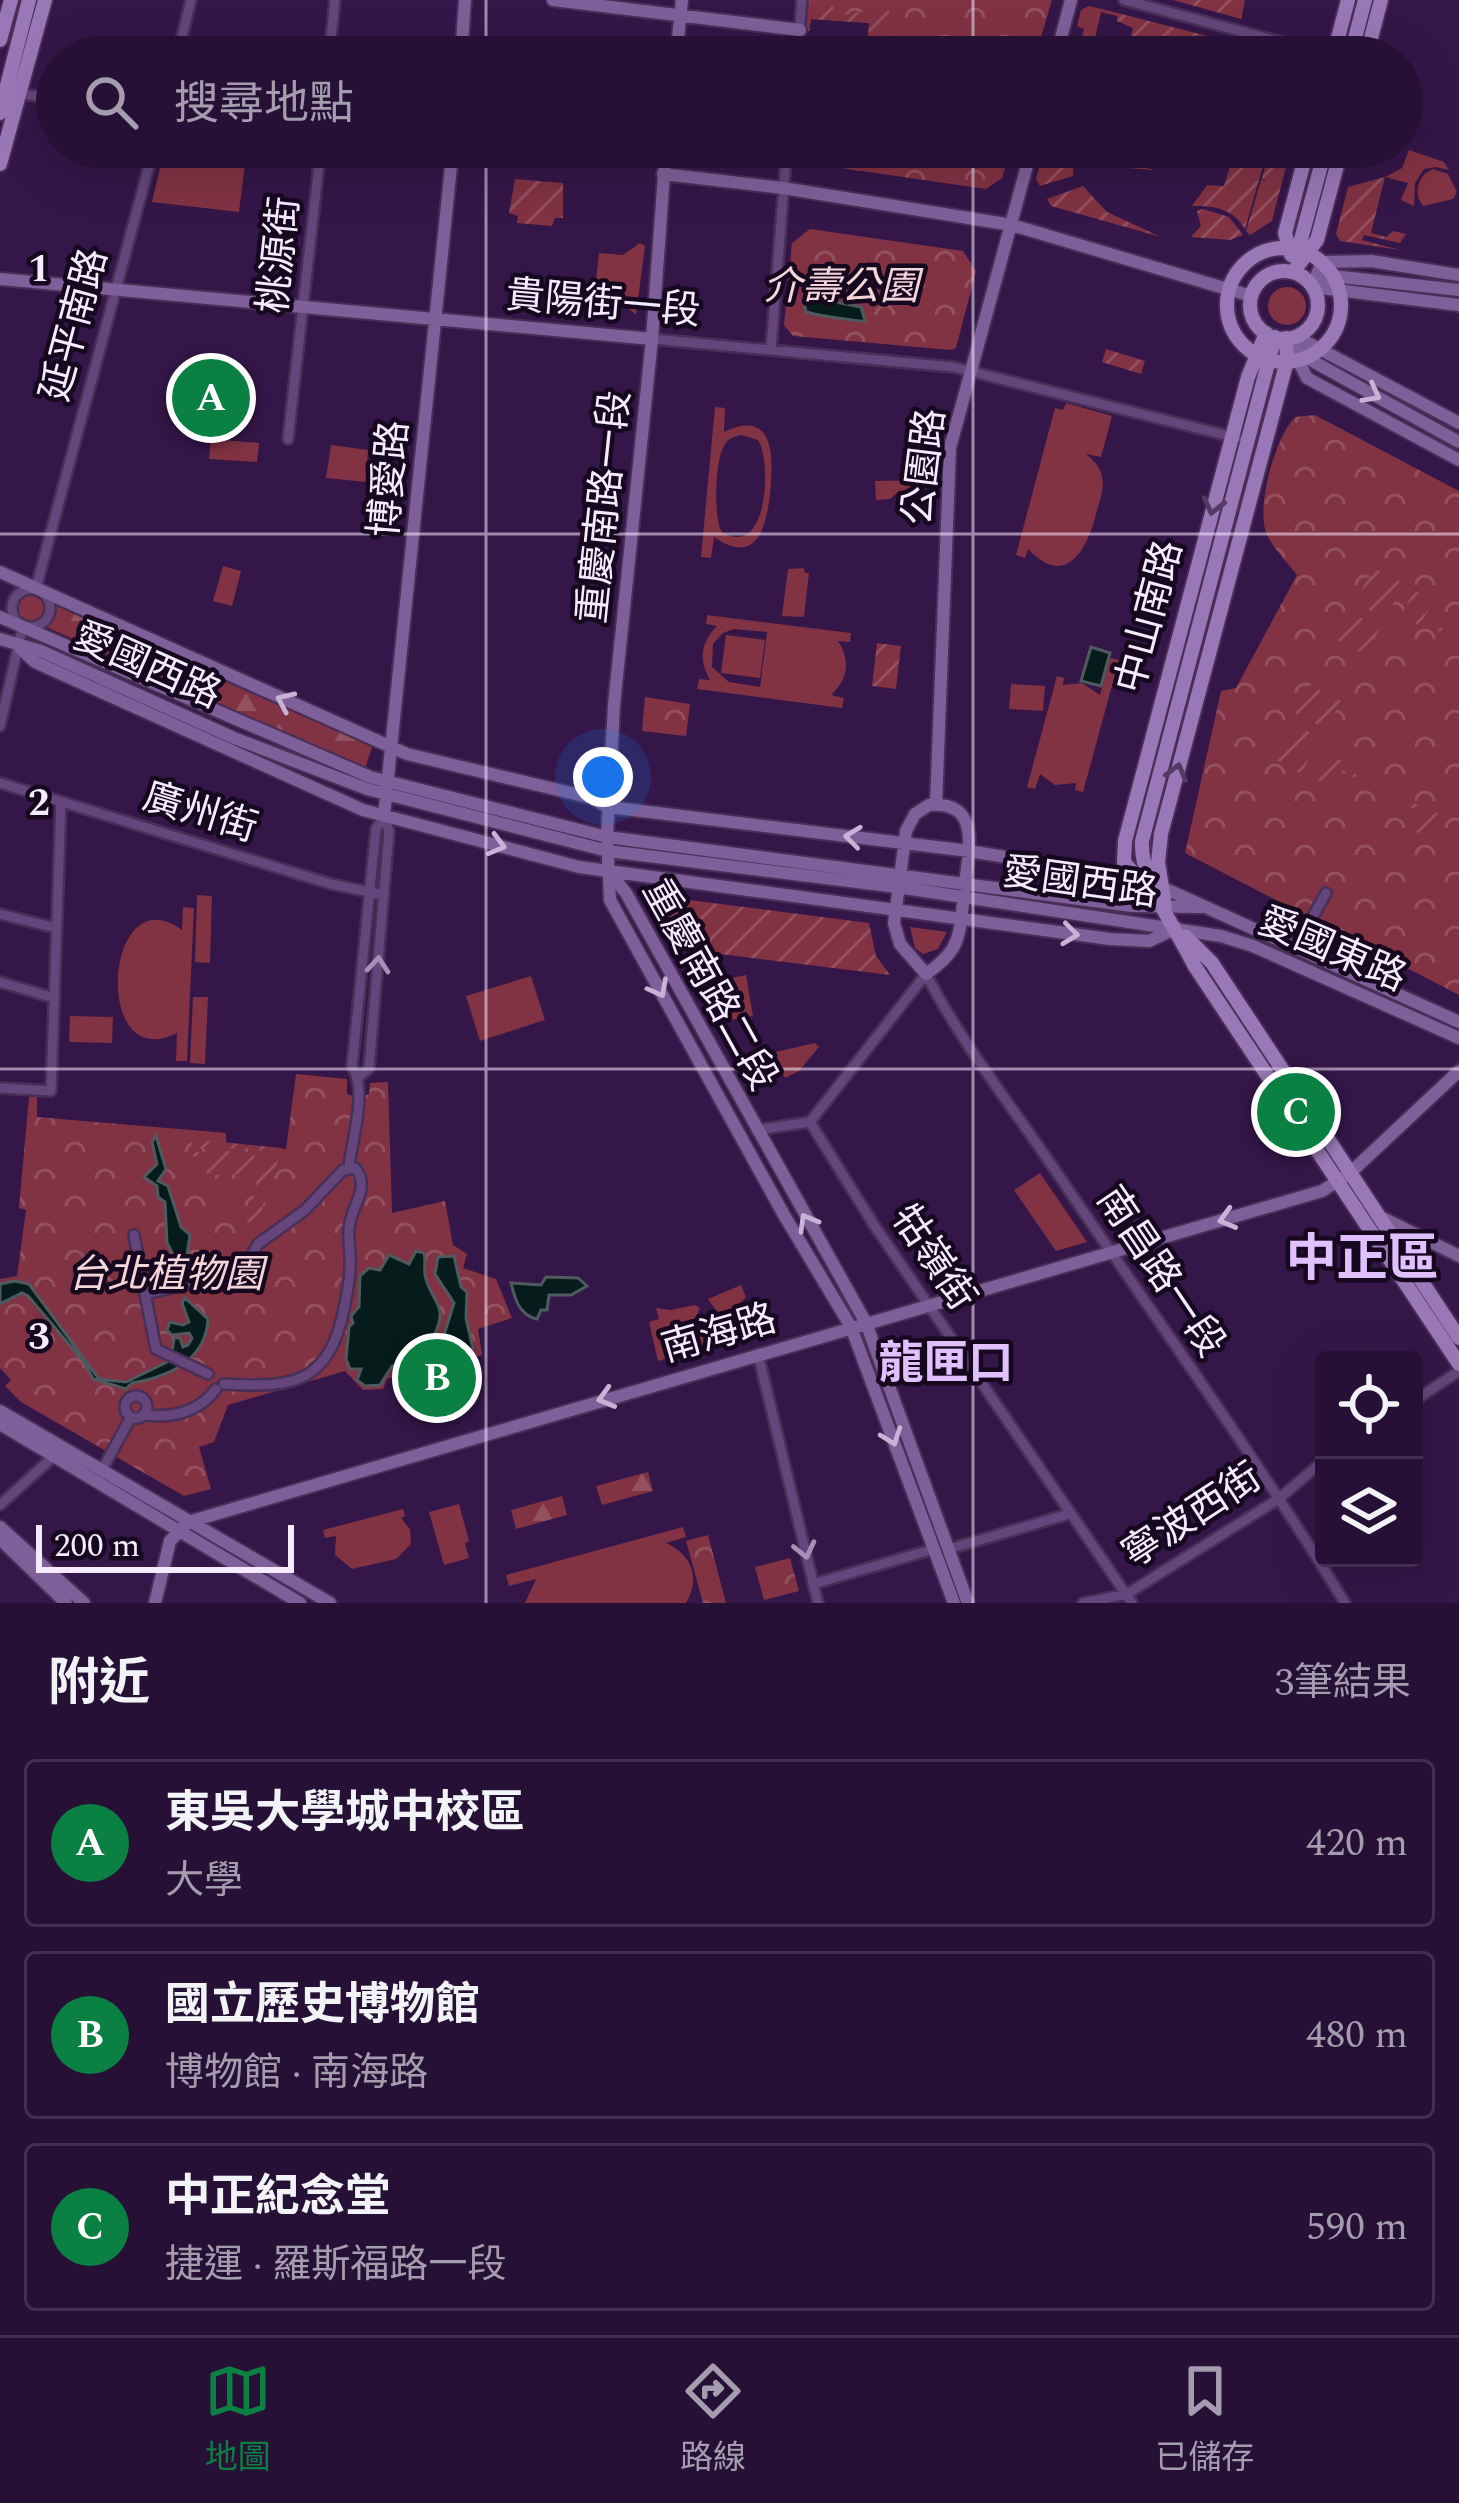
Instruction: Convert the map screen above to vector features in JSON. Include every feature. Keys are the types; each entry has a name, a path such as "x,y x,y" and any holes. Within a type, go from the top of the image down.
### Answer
{"main road":[{"path":"0,40 11,0"},
{"path":"0,164 8,92 29,0"},
{"path":"0,113 45,0"},
{"path":"1339,36 1348,0"},
{"path":"1355,36 1365,0"},
{"path":"1372,36 1381,0"},
{"path":"1302,168 1285,232 1298,250 1322,262 1340,292 1339,319 1320,349 1296,360 1263,356 1240,340 1231,325 1229,289 1236,274 1255,256 1298,250 1317,240 1336,168"},
{"path":"1293,272 1320,168"},
{"path":"1293,272 1312,287 1317,313 1309,327 1281,336 1252,317 1251,296 1267,276 1293,272"},
{"name":"中山南路","path":"1165,906 1158,862 1161,834 1265,444 1296,360 1281,336 1263,356 1125,842 1124,862 1212,963 1344,1178"},
{"path":"1344,1178 1378,1215 1459,1338"},
{"path":"1344,1178 1459,1368"}],"street":[{"path":"182,36 191,0"},
{"path":"331,36 334,0"},
{"path":"462,36 465,0"},
{"path":"554,0 681,7 800,30"},
{"path":"799,36 802,0"},
{"path":"1062,36 1071,0"},
{"path":"1124,0 1257,36"},
{"name":"延平南路","path":"36,588 148,168"},
{"name":"桃源街","path":"288,439 319,168"},
{"name":"博愛路","path":"384,816 376,829 352,1066 359,1077 369,1068 389,831 384,816 451,168"},
{"name":"重慶南路一段","path":"610,873 614,705 652,339 664,168"},
{"path":"771,350 785,168"},
{"name":"公園路","path":"936,804 949,460 1027,168"},
{"path":"663,174 1012,225 1251,296"},
{"path":"1312,287 1322,262 1371,261 1459,275"},
{"path":"1312,287 1333,276 1459,290"},
{"name":"貴陽街一段","path":"0,279 970,370 1265,444"},
{"path":"1312,287 1459,305"},
{"path":"1281,336 1320,349 1459,423"},
{"path":"1296,360 1457,442"},
{"path":"1296,360 1307,378 1459,460"},
{"name":"愛國西路","path":"0,572 392,748 592,798 608,807 969,851 1141,878"},
{"path":"0,726 23,627 11,611 22,592 36,588 47,598 48,615 40,624 23,627"},
{"name":"愛國西路","path":"0,617 387,788"},
{"name":"愛國西路","path":"0,639 41,651 234,738 387,788 608,844 964,890 1165,906"},
{"name":"愛國西路","path":"19,647 35,662 363,810 610,873 1130,940 1148,941 1177,928"},
{"name":"廣州街","path":"0,783 384,895"},
{"path":"0,1088 51,1090 61,802"},
{"path":"756,1130 810,1122 926,974 955,945 969,829 964,819 936,804 914,814 904,843 895,910 899,944 926,974"},
{"name":"重慶南路二段","path":"610,873 626,892 859,1325 941,1549 968,1603"},
{"name":"重慶南路二段","path":"610,873 612,904 784,1215 859,1325"},
{"name":"愛國東路","path":"1141,878 1459,1022"},
{"name":"愛國西路","path":"964,890 1177,928"},
{"path":"1306,929 1326,893"},
{"name":"愛國東路","path":"1165,906 1202,907"},
{"path":"0,914 56,928"},
{"name":"愛國東路","path":"1177,928 1253,946 1459,1038"},
{"name":"南昌路一段","path":"926,974 1280,1498 1345,1603"},
{"path":"0,982 54,998"},
{"path":"1344,1178 1459,1072"},
{"path":"145,1294 216,1278 237,1281 258,1244 305,1210 349,1167 359,1077"},
{"name":"牯嶺街","path":"810,1122 929,1306 1130,1598"},
{"path":"130,1418 183,1413 201,1406 220,1387 291,1382 308,1376 333,1350 350,1276 350,1220 363,1182 355,1168 349,1167"},
{"name":"南海路","path":"182,1526 480,1440 564,1410 1112,1254 1322,1191 1344,1178"},
{"path":"1378,1215 1459,1256"},
{"path":"134,1235 156,1349 208,1374"},
{"path":"758,1354 818,1603"},
{"path":"1423,1394 1459,1368"},
{"path":"102,1470 130,1418 125,1405 135,1396 145,1401 144,1415"},
{"path":"0,1411 102,1470 300,1603"},
{"path":"0,1424 331,1603"},
{"path":"0,1505 54,1456"},
{"name":"寧波西街","path":"1083,1603 1130,1598 1280,1498 1315,1468"},
{"path":"813,1584 1069,1514"},
{"path":"155,1603 170,1541 182,1526"},
{"path":"0,1527 84,1603"},
{"path":"0,1539 66,1603"},
{"name":"重慶南路二段","path":"941,1549 954,1603"}],"green space":[{"path":"806,0 1052,0 1041,36 868,36 869,23 811,19 809,31"},
{"path":"806,0 834,7 838,16 889,7 888,36 868,36 869,23 811,19 805,31"},
{"path":"1173,0 1243,0 1245,1 1241,19"},
{"path":"1089,6 1102,9 1095,36 1082,36 1084,29 1077,26 1081,10"},
{"path":"1101,12 1208,36 1131,36 1133,28"},
{"path":"1423,155 1444,162 1449,170 1424,169 1415,183 1414,206 1401,200 1408,183 1385,177 1402,168 1423,168"},
{"path":"160,168 244,168 239,212 152,202"},
{"path":"841,168 1005,168 1002,178 986,189"},
{"path":"1039,168 1073,168 1073,176 1040,186 1036,179"},
{"path":"1230,168 1262,168 1245,229 1222,210 1192,206 1207,185 1224,186"},
{"path":"1265,168 1286,168 1272,221 1250,235 1246,231 1261,180 1266,181 1262,179"},
{"path":"1433,169 1448,174 1457,192 1453,199 1423,206 1418,185"},
{"path":"1385,177 1371,233 1406,234 1400,243 1364,235 1362,240 1400,250 1340,241 1336,234 1348,187"},
{"path":"515,179 563,183 563,218 555,218 552,226 517,223 518,216 509,213"},
{"path":"1083,186 1107,212 1161,237 1051,206 1047,199"},
{"path":"1197,211 1229,217 1243,235 1230,240 1191,237 1201,226"},
{"name":"介壽公園","path":"810,229 963,251 976,271 956,348 793,336 784,325 792,243"},
{"path":"640,243 645,246 636,315 596,280 599,253 623,255"},
{"path":"1287,287 1300,293 1306,306 1300,319 1287,325 1274,319 1268,306 1274,293"},
{"path":"1106,349 1145,361 1141,374 1102,362"},
{"path":"1066,403 1112,416 1101,457 1086,454 1098,466 1103,481 1087,540 1073,560 1053,565 1028,549 1025,558 1016,555 1055,408 1063,410"},
{"path":"715,407 725,408 724,432 754,426 768,441 772,467 768,507 756,540 740,547 714,537 711,558 701,557","holes":["741,435 758,440 765,468 762,505 749,533 737,537 722,532 719,525 719,462 730,439"]},
{"path":"1315,415 1459,491 1459,995 1185,853 1221,691 1236,688 1297,575 1267,535 1265,491 1288,427 1295,417"},
{"path":"211,439 259,443 257,462 209,459"},
{"path":"331,445 368,450 366,482 326,478"},
{"path":"921,480 907,494 899,491 890,499 876,500 875,481"},
{"path":"223,566 241,571 232,606 213,601"},
{"path":"804,568 809,573 804,617 782,616 788,569"},
{"path":"1374,568 1404,584 1385,619 1355,602"},
{"path":"1414,591 1435,599 1423,619 1446,630 1420,626 1401,616"},
{"path":"31,594 41,598 45,608 41,618 31,622 21,618 17,608 21,598"},
{"path":"54,605 372,747 365,769 44,626 51,622"},
{"path":"1350,612 1380,628 1365,655 1335,639"},
{"path":"707,615 851,633 850,642 838,641 846,670 831,695 844,698 842,708 697,689 699,679 710,680 703,652 717,626 706,624","holes":["734,629 767,632 760,687 729,682 712,667 713,644 723,633"]},
{"path":"726,635 765,640 760,678 721,673"},
{"path":"877,643 901,646 896,689 872,686"},
{"path":"1110,658 1119,660 1083,792 1075,790 1076,783 1055,785 1040,774 1035,789 1027,787 1057,676 1064,678 1063,685 1082,683 1100,695"},
{"path":"1011,684 1045,686 1043,711 1009,709"},
{"path":"1310,685 1341,701 1326,729 1295,713"},
{"path":"645,697 690,704 686,736 642,731"},
{"path":"1290,722 1320,738 1301,774 1271,757"},
{"path":"1324,751 1344,762 1342,766 1363,783 1339,768 1331,787 1311,776"},
{"path":"1404,799 1445,816 1432,841 1413,830 1423,813 1398,801"},
{"path":"197,895 212,896 210,963 195,962"},
{"path":"650,895 869,923 876,956 890,975 672,948 646,900"},
{"path":"183,907 194,908 187,1061 176,1061 177,1033 149,1039 131,1027 120,1005 118,977 123,949 136,928 156,920 182,930"},
{"path":"910,927 947,932 938,949 923,954 915,948"},
{"path":"746,975 753,1016 730,1020 722,980"},
{"path":"531,976 545,1020 480,1041 466,996"},
{"path":"193,997 208,997 205,1064 190,1063"},
{"path":"70,1016 113,1017 112,1043 69,1042"},
{"path":"815,1043 819,1047 799,1071 785,1078 771,1053"},
{"name":"台北植物園","path":"296,1074 347,1079 347,1094 358,1098 369,1094 370,1083 388,1082 392,1213 445,1201 453,1245 467,1254 463,1268 496,1279 512,1318 478,1329 482,1355 464,1360 448,1351 395,1368 397,1376 387,1379 383,1389 363,1390 345,1371 228,1405 214,1442 199,1447 211,1489 184,1496 21,1402 5,1386 11,1380 0,1368 0,1279 17,1276 26,1210 19,1208 29,1097 37,1097 37,1117 226,1133 226,1143 286,1149"},
{"path":"192,1142 282,1148 257,1225 230,1216 238,1218 236,1211 252,1210 258,1174 207,1175 207,1159 190,1156 191,1152 237,1151 255,1155 255,1167 264,1164 265,1156 257,1148 191,1149"},
{"path":"1040,1173 1087,1242 1056,1251 1014,1190"},
{"path":"741,1285 746,1297 735,1309 717,1312 708,1299"},
{"path":"656,1308 700,1308 696,1318 677,1327 682,1348 658,1361 649,1322 659,1319"},
{"path":"727,1316 735,1341 692,1353 685,1329"},
{"path":"648,1472 653,1491 602,1505 596,1486"},
{"path":"562,1496 567,1515 516,1529 511,1510"},
{"path":"459,1504 469,1558 444,1565 429,1512"},
{"path":"403,1509 401,1518 410,1529 411,1544 396,1559 352,1569 335,1555 336,1536 325,1538 323,1530"},
{"path":"683,1527 686,1537 666,1543 691,1568 693,1585 686,1603 525,1603 536,1579 509,1586 506,1575"},
{"path":"708,1535 726,1603 703,1603 686,1541"},
{"path":"790,1558 799,1591 764,1600 755,1567"}],"shaded area":[{"path":"810,297 861,307 865,321 806,312 804,301"},
{"path":"1091,647 1110,653 1101,686 1081,681"},
{"path":"156,1136 166,1169 158,1181 168,1186 181,1227 190,1235 184,1275 167,1243 165,1202 158,1197 157,1186 144,1177 157,1164 152,1142"},
{"path":"416,1251 424,1253 427,1284 440,1310 434,1335 444,1350 418,1359 410,1355 407,1362 392,1366 380,1385 365,1386 357,1380 361,1369 350,1369 346,1359 351,1316 359,1307 360,1276 369,1268 380,1270 389,1255 409,1264"},
{"path":"454,1256 461,1287 467,1292 466,1318 473,1349 469,1353 452,1346 444,1335 454,1303 435,1274 438,1257"},
{"path":"546,1277 578,1278 587,1286 571,1295 549,1295 547,1310 541,1310 537,1319 522,1310 511,1283 541,1285"},
{"path":"0,1284 29,1284 99,1379 126,1382 171,1360 174,1338 180,1338 183,1347 188,1345 189,1333 172,1335 167,1330 170,1322 189,1322 182,1303 185,1298 208,1319 206,1333 184,1363 126,1389 93,1379 28,1296 22,1293 0,1304"}],"waterway":[{"path":"362,1166 367,1187 363,1200"},
{"path":"294,1224 344,1175"}],"place":[{"name":"東吳大學城中校區","path":"211,398"},
{"name":"中正紀念堂","path":"1296,1112"},
{"name":"國立歷史博物館","path":"437,1378"}],"district":[{"name":"中正區","path":"1362,1260"},
{"name":"龍匣口","path":"946,1364"}]}
